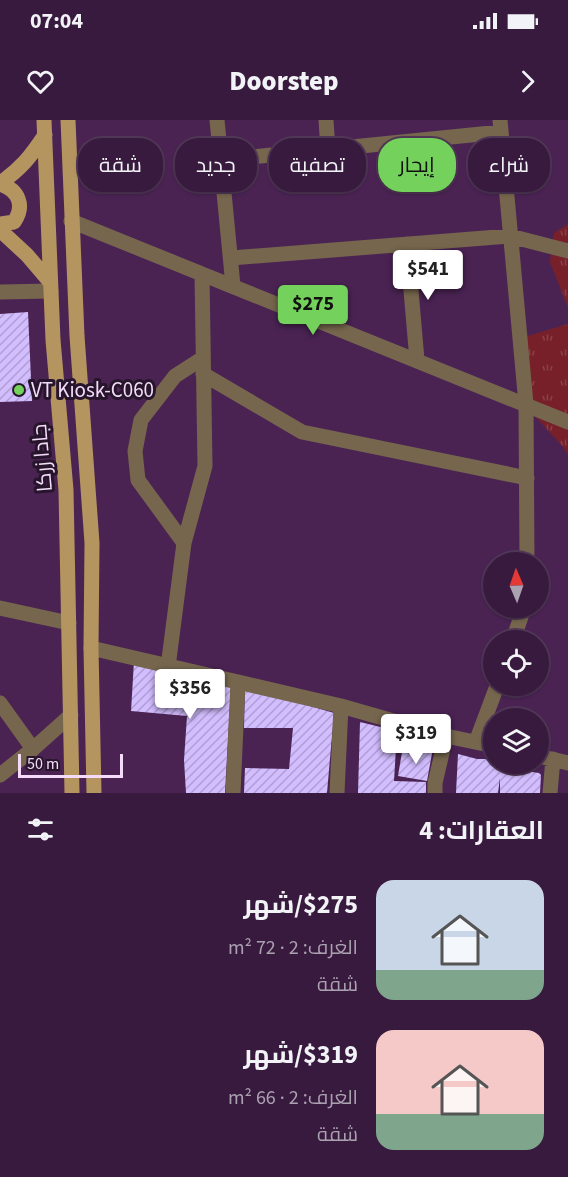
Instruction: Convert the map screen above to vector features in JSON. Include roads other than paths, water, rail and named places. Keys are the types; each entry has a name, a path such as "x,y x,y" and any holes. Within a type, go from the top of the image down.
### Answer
{"main road":[{"name":"جادا زرکا","path":"68,120 71,221 92,543 91,648 94,793"},
{"name":"جادا زرکا","path":"45,128 53,340 66,490 72,793"},
{"path":"0,225 14,222 20,208 17,195 13,190 0,183 29,159 45,128"},
{"path":"0,230 27,255 51,286"}],"street":[{"path":"217,120 219,138"},
{"path":"326,120 327,138"},
{"path":"366,145 500,126 525,404 527,552"},
{"path":"224,192 233,286"},
{"path":"71,221 568,422"},
{"path":"231,258 510,236 568,251"},
{"path":"407,244 417,360"},
{"path":"168,667 184,543 205,466 202,274"},
{"path":"0,292 51,286"},
{"path":"184,543 138,480 135,451 141,420 175,376 203,358"},
{"path":"203,374 302,432 527,478"},
{"path":"0,608 69,623"},
{"path":"91,648 341,706 446,736 483,744"},
{"path":"233,793 238,682"},
{"path":"476,742 493,696"},
{"path":"0,703 33,749"},
{"path":"337,793 341,706"},
{"path":"0,775 71,715"},
{"path":"435,793 435,783 446,736"},
{"path":"549,758 568,763"},
{"path":"548,774 550,793"}],"place":[{"name":"VT Kiosk-C060","path":"19,390"}]}
